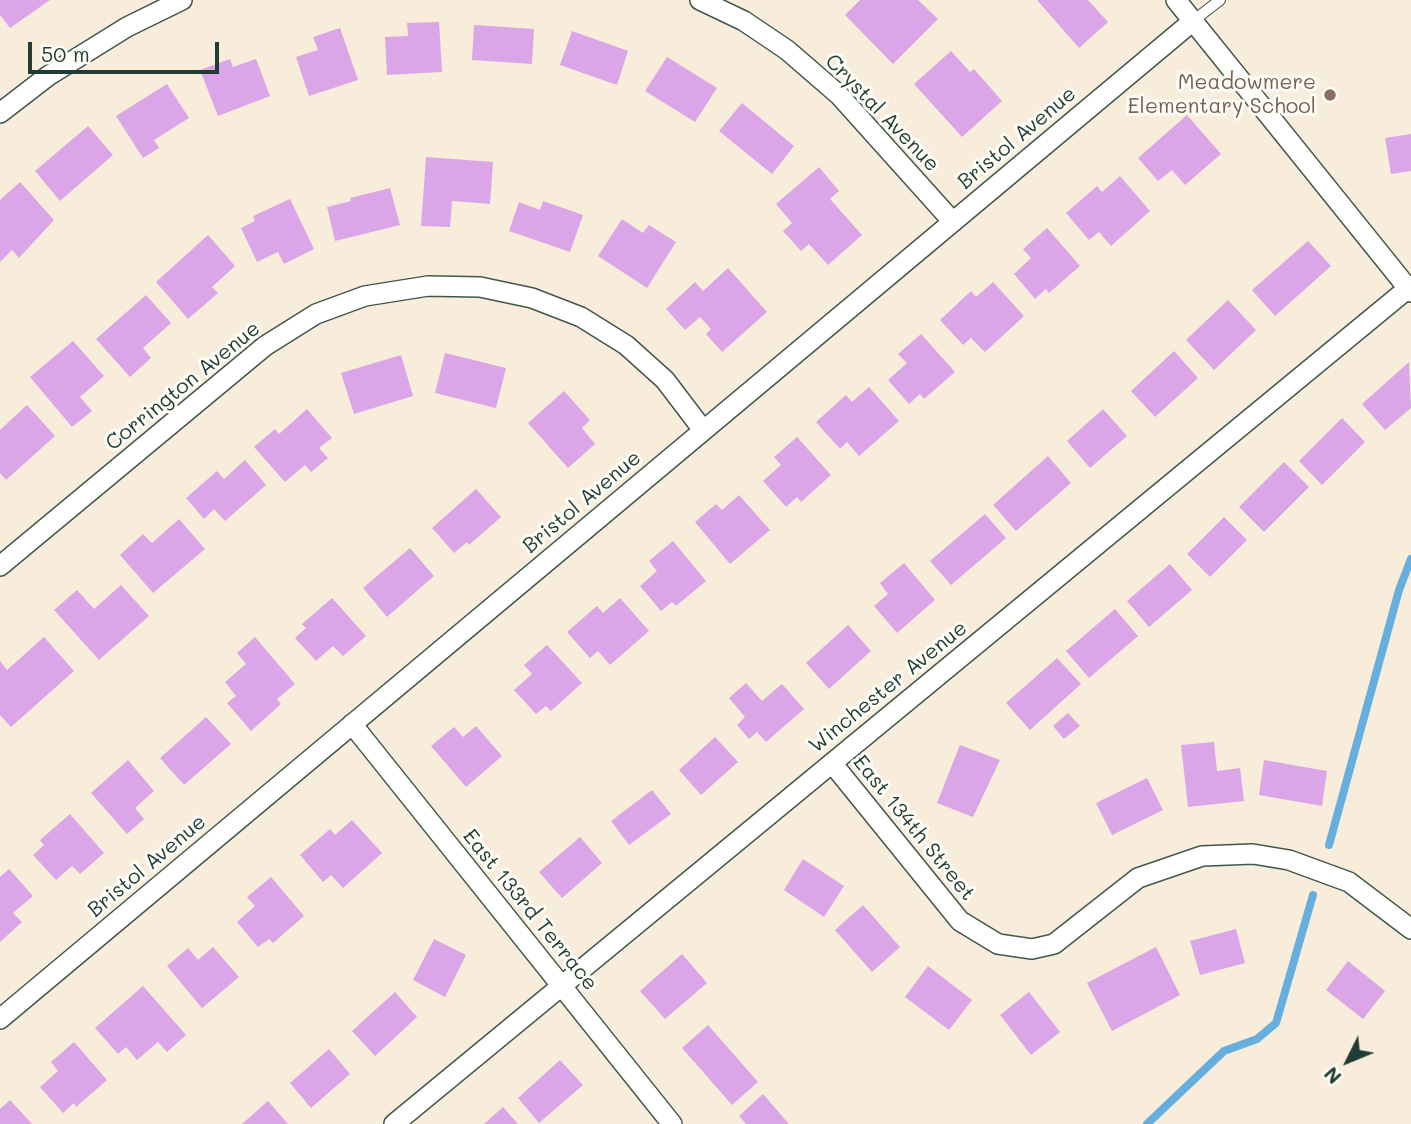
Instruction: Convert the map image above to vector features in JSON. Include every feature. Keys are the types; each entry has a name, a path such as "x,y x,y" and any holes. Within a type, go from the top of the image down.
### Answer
{"street":[{"path":"0,113 48,76 127,27 182,0"},
{"name":"Crystal Avenue","path":"700,0 744,21 776,43 839,95 953,222"},
{"path":"1175,0 1410,289"},
{"name":"Bristol Avenue","path":"0,1018 1193,21"},
{"name":"Corrington Avenue","path":"0,566 265,346 316,314 365,296 428,286 480,287 532,298 581,317 625,345 665,380 703,430"},
{"name":"Winchester Avenue","path":"394,1124 1410,289"},
{"name":"East 133rd Terrace","path":"352,724 672,1124"},
{"name":"East 134th Street","path":"832,763 960,921 998,944 1032,948 1054,944 1139,878 1202,856 1252,854 1289,860 1349,882 1411,929"}],"lane":[{"path":"1193,21 1220,0"}],"building":[{"path":"0,0 50,0 10,28 0,15"},
{"path":"860,0 918,0 938,19 893,64 845,15"},
{"path":"1037,0 1088,0 1108,22 1079,48"},
{"path":"439,22 442,72 387,75 385,37 408,36 407,23"},
{"path":"474,25 534,29 532,64 472,60"},
{"path":"340,28 358,80 309,96 296,57 318,50 313,37"},
{"path":"572,31 628,51 617,85 560,65"},
{"path":"951,51 970,72 974,69 1002,101 962,137 914,84"},
{"path":"667,57 717,88 695,122 645,91"},
{"path":"230,59 233,67 256,59 270,96 218,116 200,70"},
{"path":"167,84 189,118 154,140 159,148 143,158 116,116"},
{"path":"742,103 794,146 772,174 719,131"},
{"path":"1187,115 1221,154 1185,185 1172,170 1158,181 1138,158"},
{"path":"88,126 113,155 60,201 35,171"},
{"path":"1411,134 1411,171 1391,174 1385,138"},
{"path":"426,157 493,162 490,204 452,201 450,227 421,226"},
{"path":"819,167 839,191 830,199 862,235 828,265 809,244 801,251 783,231 792,223 776,204"},
{"path":"1120,176 1150,211 1111,246 1099,232 1089,240 1066,213 1097,186 1102,192"},
{"path":"20,182 54,220 19,258 12,250 0,262 0,200"},
{"path":"390,188 400,225 335,241 327,207"},
{"path":"290,199 314,249 284,264 278,252 257,262 241,228 255,221 253,216"},
{"path":"543,201 583,215 570,252 509,231 519,202 540,210"},
{"path":"622,219 643,233 649,225 676,242 647,288 598,256"},
{"path":"1047,228 1080,266 1049,293 1046,289 1035,299 1014,274 1031,258 1023,249"},
{"path":"208,235 235,266 212,287 218,293 188,319 156,282"},
{"path":"1308,241 1331,266 1275,316 1252,290"},
{"path":"728,268 767,312 722,352 706,334 711,329 700,317 685,330 666,309 695,282 703,291"},
{"path":"993,282 1024,316 985,352 971,338 963,345 940,320 971,291 976,297"},
{"path":"146,295 171,323 143,348 151,358 130,377 96,339"},
{"path":"1228,300 1256,330 1214,370 1186,340"},
{"path":"921,334 955,372 924,399 920,394 909,404 888,380 907,363 898,354"},
{"path":"73,341 104,376 80,397 92,411 72,427 30,377"},
{"path":"1174,351 1198,378 1155,417 1131,391"},
{"path":"445,353 506,368 496,408 435,393"},
{"path":"401,355 413,396 354,414 341,373"},
{"path":"1409,362 1411,408 1385,430 1362,404"},
{"path":"869,387 899,421 859,456 847,442 840,449 816,422 846,395 852,402"},
{"path":"564,391 590,420 582,428 595,444 568,468 528,423"},
{"path":"27,405 55,436 6,480 0,473 0,430"},
{"path":"307,409 332,438 319,448 328,458 311,472 305,465 285,482 254,447 275,429 279,434"},
{"path":"1103,409 1127,436 1090,468 1067,441"},
{"path":"1342,418 1365,442 1322,485 1299,461"},
{"path":"797,437 831,475 801,502 797,497 786,507 763,481 781,465 774,457"},
{"path":"1048,456 1071,483 1016,531 993,505"},
{"path":"245,460 266,485 225,521 214,509 204,519 186,498 217,471 224,479"},
{"path":"1284,462 1309,487 1264,532 1239,507"},
{"path":"476,489 501,517 469,545 467,542 454,553 432,528"},
{"path":"739,495 770,530 730,564 695,522 716,504 722,510"},
{"path":"985,514 1006,538 951,585 930,561"},
{"path":"1224,517 1247,540 1210,577 1187,554"},
{"path":"179,519 205,549 153,593 120,555 143,534 152,543"},
{"path":"673,541 706,581 676,606 672,602 661,611 640,586 657,571 649,561"},
{"path":"410,548 434,576 387,617 363,588"},
{"path":"904,563 935,600 897,633 874,606 888,594 880,583"},
{"path":"1170,564 1192,590 1149,627 1127,601"},
{"path":"121,585 149,616 99,660 54,610 77,590 94,609"},
{"path":"332,598 366,636 343,656 333,646 316,661 295,638 306,628 302,624"},
{"path":"620,598 649,631 610,665 598,651 590,658 567,632 597,606 603,613"},
{"path":"1115,609 1138,636 1089,678 1066,651"},
{"path":"848,625 871,651 829,689 806,663"},
{"path":"44,637 74,671 11,727 0,715 0,661 7,670"},
{"path":"255,637 295,684 277,699 281,704 251,731 227,703 236,696 225,682 246,664 237,653"},
{"path":"547,645 582,683 551,711 546,706 536,714 514,690 532,674 524,665"},
{"path":"1057,658 1081,684 1030,730 1006,703"},
{"path":"746,683 762,701 782,684 804,709 766,742 757,732 749,739 737,725 745,717 729,698"},
{"path":"1068,713 1080,726 1064,739 1053,726"},
{"path":"206,717 231,744 184,785 160,758"},
{"path":"476,726 502,756 466,787 431,746 454,727 463,737"},
{"path":"715,737 738,762 701,795 679,770"},
{"path":"1214,742 1217,771 1240,768 1244,801 1188,807 1181,745"},
{"path":"960,745 1000,760 973,817 937,803"},
{"path":"128,760 154,791 135,808 144,819 127,834 91,793"},
{"path":"1264,760 1327,771 1322,806 1259,795"},
{"path":"1147,778 1163,810 1112,835 1096,803"},
{"path":"652,790 671,814 629,845 611,821"},
{"path":"70,814 104,853 80,874 72,866 56,880 33,855 44,845 40,840"},
{"path":"352,820 382,853 343,888 331,875 323,882 300,855 330,829 335,835"},
{"path":"580,837 602,863 562,898 539,872"},
{"path":"803,859 844,886 824,917 784,890"},
{"path":"9,869 33,896 13,913 22,922 0,942 0,877"},
{"path":"271,877 304,916 273,943 269,939 258,947 237,922 255,906 247,897"},
{"path":"863,905 900,947 872,972 835,930"},
{"path":"1236,929 1245,963 1200,975 1190,941"},
{"path":"434,939 466,955 445,997 413,980"},
{"path":"213,947 239,977 202,1008 167,966 188,948 198,960"},
{"path":"1156,947 1180,995 1112,1031 1087,983"},
{"path":"682,954 707,983 665,1019 640,991"},
{"path":"1348,961 1385,991 1363,1019 1326,990"},
{"path":"928,966 972,1000 949,1030 905,997"},
{"path":"143,986 186,1035 167,1052 158,1042 137,1060 126,1047 118,1054 95,1028"},
{"path":"395,992 417,1017 375,1056 352,1031"},
{"path":"1029,992 1060,1032 1031,1055 1000,1015"},
{"path":"708,1025 758,1082 732,1105 682,1048"},
{"path":"74,1042 107,1080 76,1107 74,1103 63,1113 40,1087 58,1071 51,1062"},
{"path":"329,1049 350,1074 311,1108 290,1083"},
{"path":"560,1060 583,1085 539,1123 518,1098"},
{"path":"763,1094 789,1124 746,1124 739,1116"},
{"path":"10,1100 32,1124 0,1124 0,1109"},
{"path":"268,1101 288,1124 242,1124"},
{"path":"503,1107 518,1124 484,1124"}],"waterway":[{"path":"1329,845 1399,590 1411,559"},
{"path":"1147,1124 1224,1051 1257,1039 1276,1023 1313,895"}],"place":[{"name":"Meadowmere Elementary School","path":"1330,95"}]}
